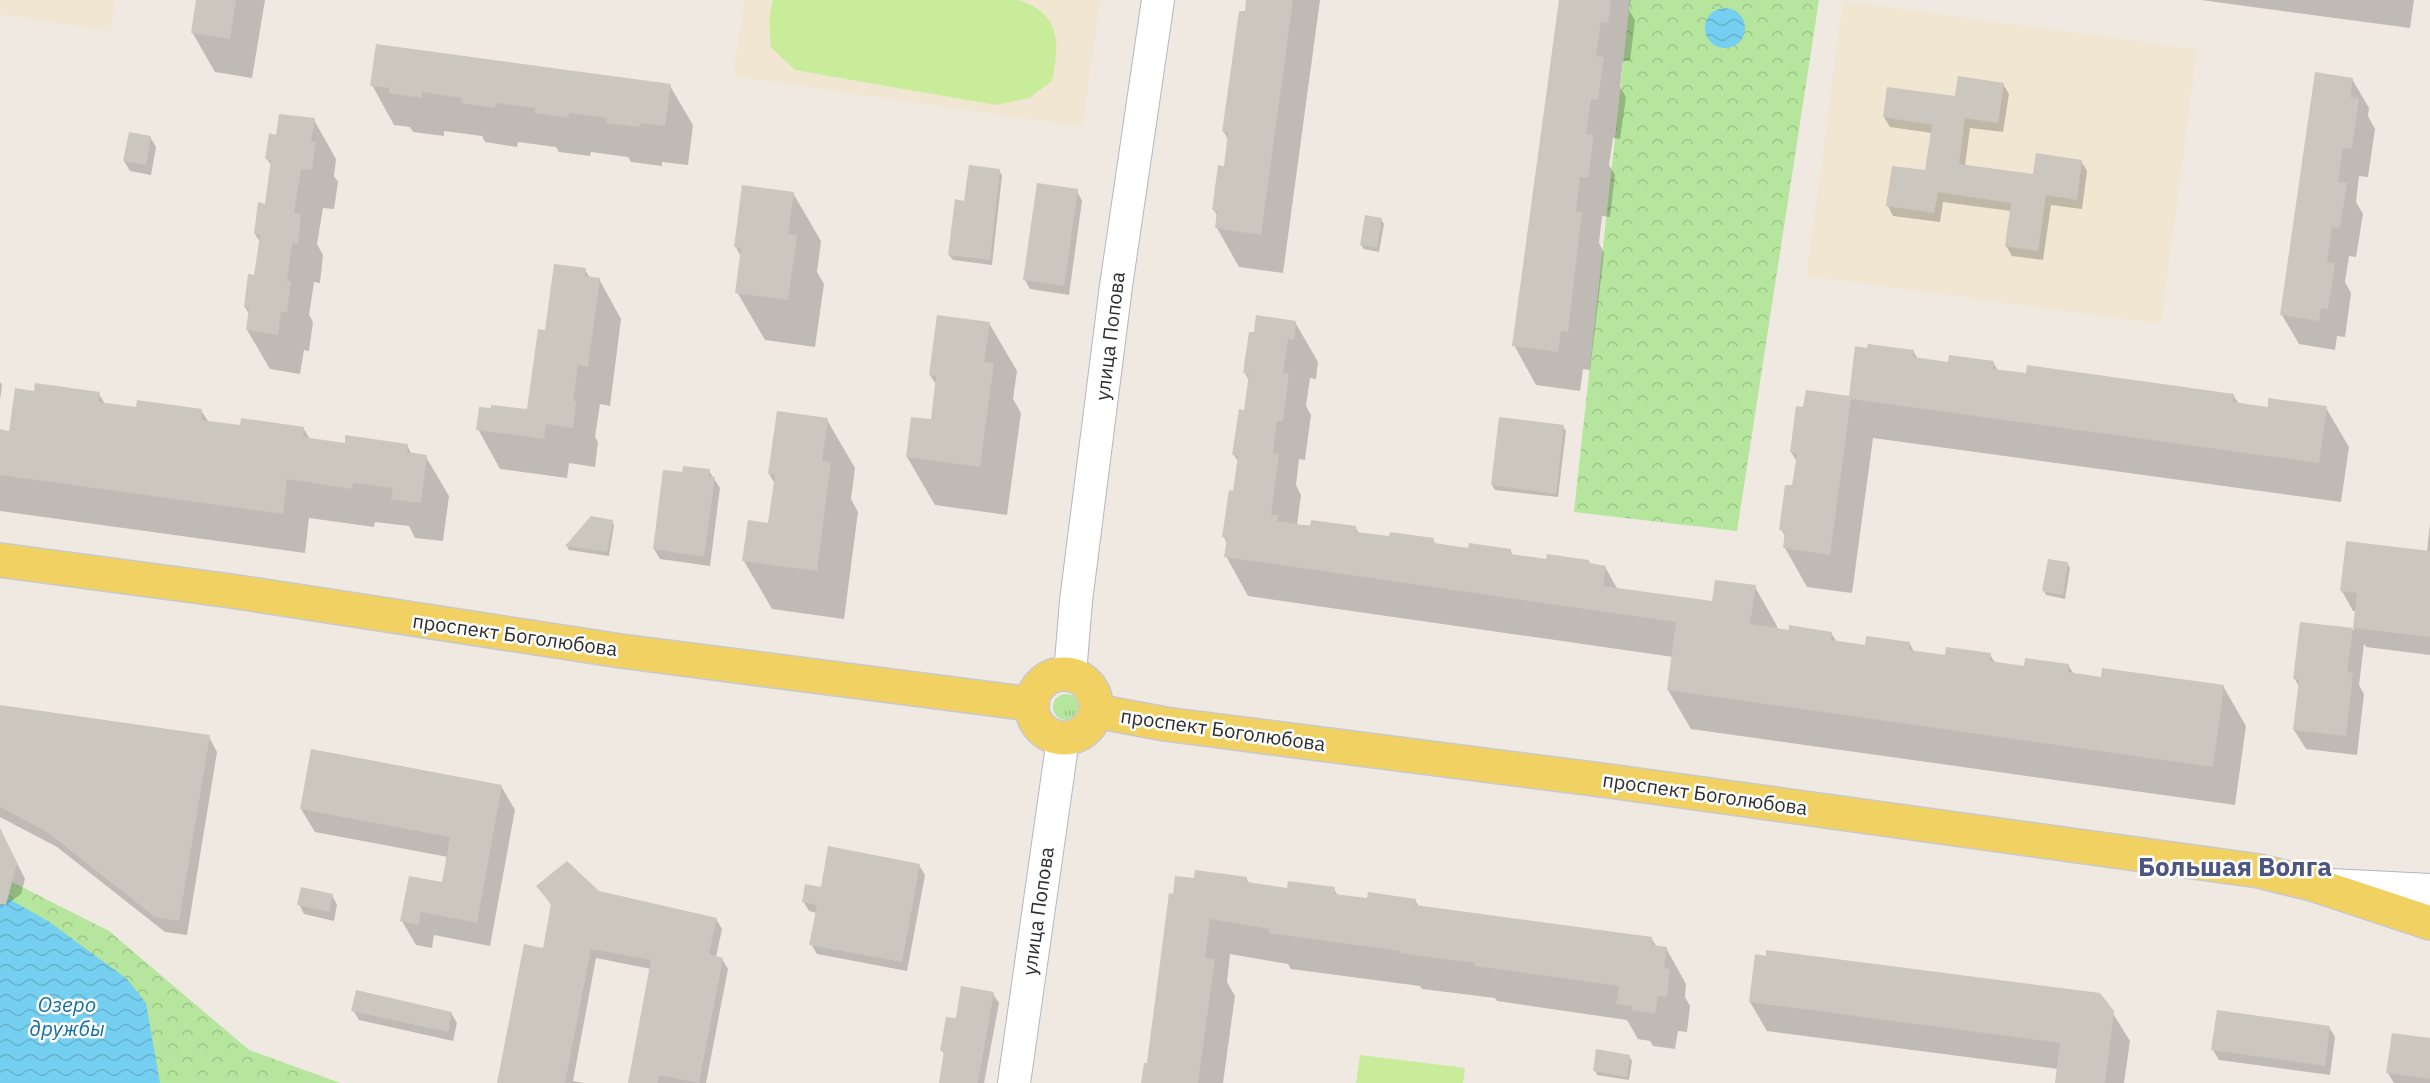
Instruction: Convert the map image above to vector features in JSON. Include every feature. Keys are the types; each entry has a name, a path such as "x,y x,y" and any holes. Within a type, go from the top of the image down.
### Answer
{"main road":[{"name":"проспект Боголюбова","path":"0,560 231,591 621,651 1031,704"},
{"path":"1056,674 1070,674 1081,678 1091,687 1096,699 1096,711 1093,723 1085,732 1063,739 1050,736 1039,728 1033,717 1031,704 1035,691 1044,680 1056,674"},
{"name":"проспект Боголюбова","path":"1096,711 1164,724 1597,780 2251,870 2312,884 2430,923"}],"street":[{"name":"улица Попова","path":"1070,674 1076,601 1116,286 1158,0"},
{"name":"улица Попова","path":"1014,1083 1063,739"},
{"name":"проспект Боголюбова","path":"2312,884 2430,890"}],"shaded area":[{"path":"0,0 115,0 110,31 0,14"},
{"path":"745,0 1100,0 1082,127 733,76"},
{"path":"1843,1 2197,49 2161,324 1807,276"}],"green space":[{"path":"773,0 1019,0 1043,13 1050,22 1056,42 1052,81 1029,98 996,105 795,70 771,47 769,19"},
{"path":"1630,0 1819,0 1737,531 1574,512"},
{"path":"1066,694 1075,698 1079,707 1075,716 1066,720 1057,716 1053,707 1057,698"},
{"name":"Озеро дружбы","path":"0,876 109,931 249,1050 340,1083 0,1083"},
{"path":"1360,1055 1465,1068 1463,1083 1356,1083"}],"water":[{"path":"1725,8 1739,14 1745,28 1739,42 1725,48 1711,42 1705,28 1711,14"},
{"name":"Озеро дружбы","path":"0,894 48,921 127,979 146,1003 160,1083 0,1083"}],"building":[{"path":"196,0 236,0 230,39 191,33"},
{"path":"1246,0 1293,0 1261,235 1215,228 1217,211 1212,210 1218,165 1224,166 1228,133 1222,132 1239,11 1245,11"},
{"path":"1559,0 1611,0 1608,23 1601,22 1596,56 1604,57 1598,100 1591,99 1586,134 1594,135 1588,178 1580,177 1576,211 1582,212 1568,332 1561,331 1558,352 1512,346"},
{"path":"376,44 671,84 665,126 640,123 640,127 606,123 607,118 569,113 568,118 535,113 535,108 496,103 495,108 461,103 462,98 422,92 422,98 389,93 389,88 370,86"},
{"path":"2315,72 2353,78 2350,97 2359,99 2352,149 2343,148 2338,182 2347,183 2340,228 2332,227 2327,262 2335,263 2328,309 2321,308 2319,321 2280,315"},
{"path":"1958,76 2004,83 1998,123 1965,118 1959,164 2033,174 2036,153 2082,160 2077,200 2046,195 2038,251 2005,246 2011,203 1938,192 1934,213 1886,206 1892,166 1925,170 1932,125 1883,117 1887,87 1955,96"},
{"path":"279,114 315,118 311,141 316,142 312,170 301,169 294,213 301,214 298,244 292,243 287,281 291,281 287,312 281,312 278,335 246,330 249,308 244,307 248,274 254,275 260,235 254,234 258,202 265,204 271,160 265,159 269,133 276,135"},
{"path":"129,132 151,136 146,165 123,161"},
{"path":"969,165 1000,169 990,260 948,255 955,199 964,201"},
{"path":"1037,183 1078,189 1064,286 1023,280"},
{"path":"742,185 794,192 788,234 797,235 788,300 735,293 741,248 734,247"},
{"path":"1365,215 1382,218 1377,248 1360,245"},
{"path":"554,264 586,268 585,276 600,278 588,367 578,365 573,401 576,401 573,428 546,424 544,439 476,430 479,407 491,408 491,405 527,409 538,329 545,330"},
{"path":"937,315 990,322 984,362 994,363 980,467 906,457 911,417 931,419 936,376 929,375"},
{"path":"1256,315 1296,321 1294,340 1288,339 1283,373 1289,374 1283,421 1277,421 1273,453 1279,454 1271,515 1278,515 1277,521 1310,526 1311,520 1356,526 1356,532 1389,536 1390,532 1434,538 1434,543 1468,548 1469,543 1511,549 1511,554 1546,559 1547,554 1589,560 1589,563 1606,566 1603,586 1712,601 1715,580 1756,585 1750,624 1789,630 1789,625 1832,632 1831,640 1865,645 1866,636 1910,642 1909,650 1945,655 1946,647 1991,653 1990,661 2024,666 2025,658 2069,664 2068,672 2101,677 2102,668 2224,685 2213,767 1667,690 1676,622 1224,557 1227,538 1222,537 1229,490 1233,491 1238,456 1232,455 1239,409 1244,410 1249,374 1243,373 1249,332 1254,332"},
{"path":"1868,344 1914,350 1913,357 1948,362 1949,355 1994,361 1993,369 2026,373 2027,365 2234,394 2233,402 2268,407 2268,398 2327,406 2319,463 1851,399 1830,555 1783,548 1785,531 1779,530 1785,485 1792,485 1797,454 1790,452 1796,406 1803,407 1806,390 1849,396 1855,346 1867,348"},
{"path":"35,383 100,392 98,402 136,407 137,400 202,409 201,420 240,425 241,418 304,427 303,437 345,443 345,435 408,444 407,452 427,455 421,503 391,499 393,488 353,483 352,489 287,479 283,514 0,475 0,429 9,431 15,388 34,391"},
{"path":"777,411 828,418 822,461 831,462 817,571 742,561 748,520 768,523 775,475 768,474"},
{"path":"1499,417 1564,425 1556,494 1491,485"},
{"path":"683,466 710,469 709,476 715,477 704,557 653,549 663,470 682,472"},
{"path":"591,516 613,520 607,552 565,546"},
{"path":"2346,541 2430,551 2430,637 2353,628 2357,593 2340,591"},
{"path":"2048,559 2068,562 2063,595 2042,591"},
{"path":"2300,622 2353,628 2347,672 2353,673 2346,736 2293,730 2299,680 2293,679"},
{"path":"0,705 210,735 179,921 155,917 47,832 0,807"},
{"path":"311,749 502,785 477,923 421,912 419,925 400,921 409,876 442,882 450,837 300,809"},
{"path":"0,828 17,863 6,905 0,904"},
{"path":"828,846 920,864 902,962 809,945 817,905 802,902 805,884 821,887"},
{"path":"567,861 599,891 717,918 709,954 723,958 699,1083 659,1075 658,1083 628,1083 651,960 591,949 565,1083 497,1083 524,944 543,948 551,904 536,886"},
{"path":"1195,870 1247,877 1247,882 1287,888 1288,881 1335,887 1334,894 1367,898 1368,892 1416,899 1415,905 1652,937 1652,945 1667,947 1664,968 1670,969 1667,997 1658,996 1655,1014 1631,1010 1632,1006 1616,1004 1619,986 1475,966 1475,963 1399,953 1400,951 1269,933 1269,929 1210,919 1205,958 1215,959 1198,1083 1141,1083 1144,1063 1147,1063 1169,893 1173,894 1175,876 1194,878"},
{"path":"301,887 333,894 329,912 297,905"},
{"path":"1766,950 2100,993 2114,1011 2105,1083 2055,1083 2060,1043 1749,1002 1755,954 1766,956"},
{"path":"961,986 994,992 978,1083 939,1083 944,1051 940,1051 946,1017 956,1018"},
{"path":"356,990 452,1012 448,1032 351,1011"},
{"path":"2217,1010 2330,1026 2325,1066 2211,1050"},
{"path":"2392,1033 2430,1038 2430,1079 2386,1073"},
{"path":"1596,1049 1630,1055 1627,1077 1593,1071"}],"district":[{"name":"Большая Волга","path":"2235,867"}]}
